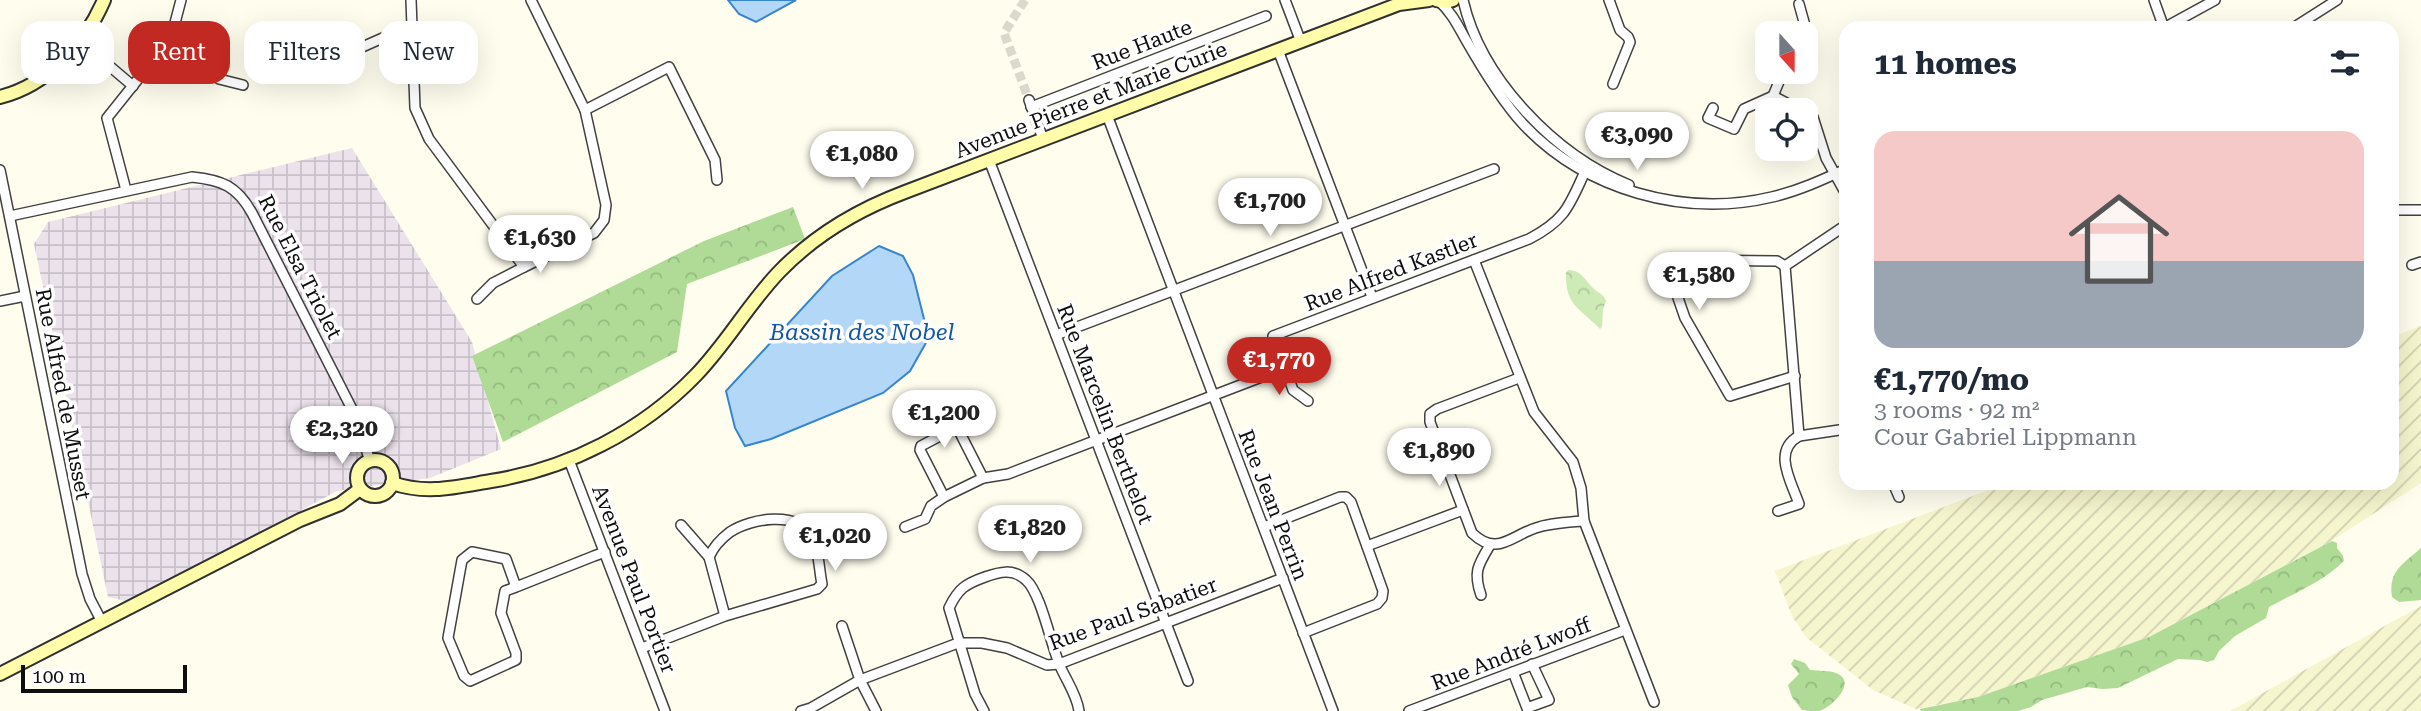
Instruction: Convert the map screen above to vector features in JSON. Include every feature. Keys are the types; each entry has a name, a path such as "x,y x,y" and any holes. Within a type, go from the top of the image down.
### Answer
{"street":[{"path":"92,21 104,0"},
{"path":"175,21 181,0"},
{"path":"411,0 412,21"},
{"path":"477,299 493,283 594,233 604,220 606,205 586,110 531,0"},
{"path":"1285,0 1301,42"},
{"path":"1439,0 1456,20 1485,71 1523,124 1566,161 1676,201 1712,203 1758,200 1790,192 1839,172"},
{"name":"Avenue Pierre et Marie Curie","path":"392,483 414,490 440,489 520,475 569,460 629,429 684,387 719,349 779,273 807,246 829,229 878,202 1401,2 1439,0"},
{"path":"1463,0 1476,36 1509,91 1549,136 1586,168"},
{"path":"1609,0 1620,30 1630,41 1613,83"},
{"path":"2154,0 2162,21"},
{"path":"2177,21 2215,0"},
{"path":"2304,21 2337,0"},
{"path":"1800,4 1804,21"},
{"name":"Rue Haute","path":"1043,139 1030,104 1266,16"},
{"path":"1278,50 1371,298"},
{"path":"586,110 669,67 715,160 717,180"},
{"path":"114,70 133,86 107,118 126,190"},
{"path":"230,82 243,85"},
{"path":"0,100 31,84"},
{"path":"414,84 415,108 429,139 524,267"},
{"path":"1713,108 1708,118 1734,129 1744,109 1773,96 1778,84"},
{"path":"1773,96 1777,98"},
{"name":"Rue Jean Perrin","path":"1107,115 1333,711"},
{"path":"1818,131 1839,182"},
{"name":"Rue Marcelin Berthelot","path":"989,160 1188,681"},
{"name":"Rue Alfred Kastler","path":"1284,368 1273,336 1548,229 1563,216 1586,168"},
{"path":"1056,335 1494,169"},
{"name":"Rue Alfred de Musset","path":"0,170 82,574 90,599 102,622"},
{"name":"Rue Elsa Triolet","path":"10,216 192,177 223,183 243,197 354,413 370,461"},
{"path":"2399,210 2421,210"},
{"path":"1785,267 1839,230"},
{"path":"1474,260 1534,412 1573,462 1581,488 1584,521 1654,702"},
{"path":"1795,376 1730,396 1685,318 1669,272 1678,260 1777,261 1785,267 1795,376 1799,436"},
{"path":"0,301 25,296"},
{"path":"905,527 925,519 931,506 944,497 983,478 1008,474 1284,368 1293,390 1308,401"},
{"path":"1519,378 1430,414 1430,422 1472,533 1480,541 1490,545 1506,542 1537,527 1584,521"},
{"path":"944,497 920,446 953,429 957,428 959,431 983,478"},
{"path":"1778,511 1799,504 1784,460 1790,440 1799,436 1839,430"},
{"name":"Avenue Paul Portier","path":"569,460 665,711"},
{"path":"370,461 377,461 391,471 392,483 381,495 369,495 360,489 358,472 370,461"},
{"path":"0,674 300,520 340,504 360,489"},
{"path":"1896,490 1899,497"},
{"path":"1264,527 1340,497 1346,497 1351,502 1383,590 1382,598 1377,604 1304,633"},
{"path":"1367,546 1462,510"},
{"path":"642,648 725,616 817,589 821,584 810,534 800,523 787,519 754,523 731,531 713,550 710,561"},
{"path":"681,525 710,561 725,616"},
{"path":"1481,595 1476,579 1479,562 1490,545"},
{"path":"516,587 506,559 472,552 462,561 449,638 464,676 470,681 516,660 516,653 501,613 505,591 516,587 605,552"},
{"path":"984,711 975,694 949,608 957,592 973,581 1002,572 1014,573 1027,580 1035,593 1059,664 1079,711"},
{"name":"Rue Paul Sabatier","path":"802,711 860,680 958,643 982,643 1007,648 1047,665 1059,664 1283,578"},
{"path":"842,626 860,680 876,711"},
{"name":"Rue André Lwoff","path":"1409,711 1625,630"},
{"path":"1513,672 1527,708 1537,708 1549,700 1532,664"}],"shaded area":[{"path":"352,148 472,342 501,449 430,478 337,491 130,602 108,597 34,244 48,222"}],"green space":[{"path":"793,207 805,239 687,284 677,352 503,442 472,356 704,241"},
{"path":"1569,270 1580,274 1605,298 1600,329 1571,299 1566,283 1566,272"},
{"path":"2421,326 2421,483 2328,543 2149,637 1978,697 1916,709 1873,690 1806,637 1792,616 1775,571 1989,490 2399,490 2399,334"},
{"path":"2332,541 2337,543 2344,561 2318,581 2269,607 2266,618 2235,636 2219,651 2214,660 2207,662 2178,659 2118,688 2087,687 2042,700 2018,711 1920,709 1978,697 2149,637"},
{"path":"2421,548 2421,600 2399,602 2392,597 2392,581 2398,569"},
{"path":"2421,606 2421,711 2230,711 2392,622"},
{"path":"1794,659 1805,663 1810,670 1832,672 1843,678 1844,689 1830,705 1819,711 1802,710 1792,697 1788,685 1799,674 1791,664"}],"water":[{"path":"728,0 796,0 756,22 739,14"},
{"name":"Bassin des Nobel","path":"879,246 903,256 913,275 924,319 927,341 910,371 883,393 771,439 745,446 735,428 726,391 832,276"}],"tunnel":[{"path":"1025,0 1004,33 1029,100"}]}
